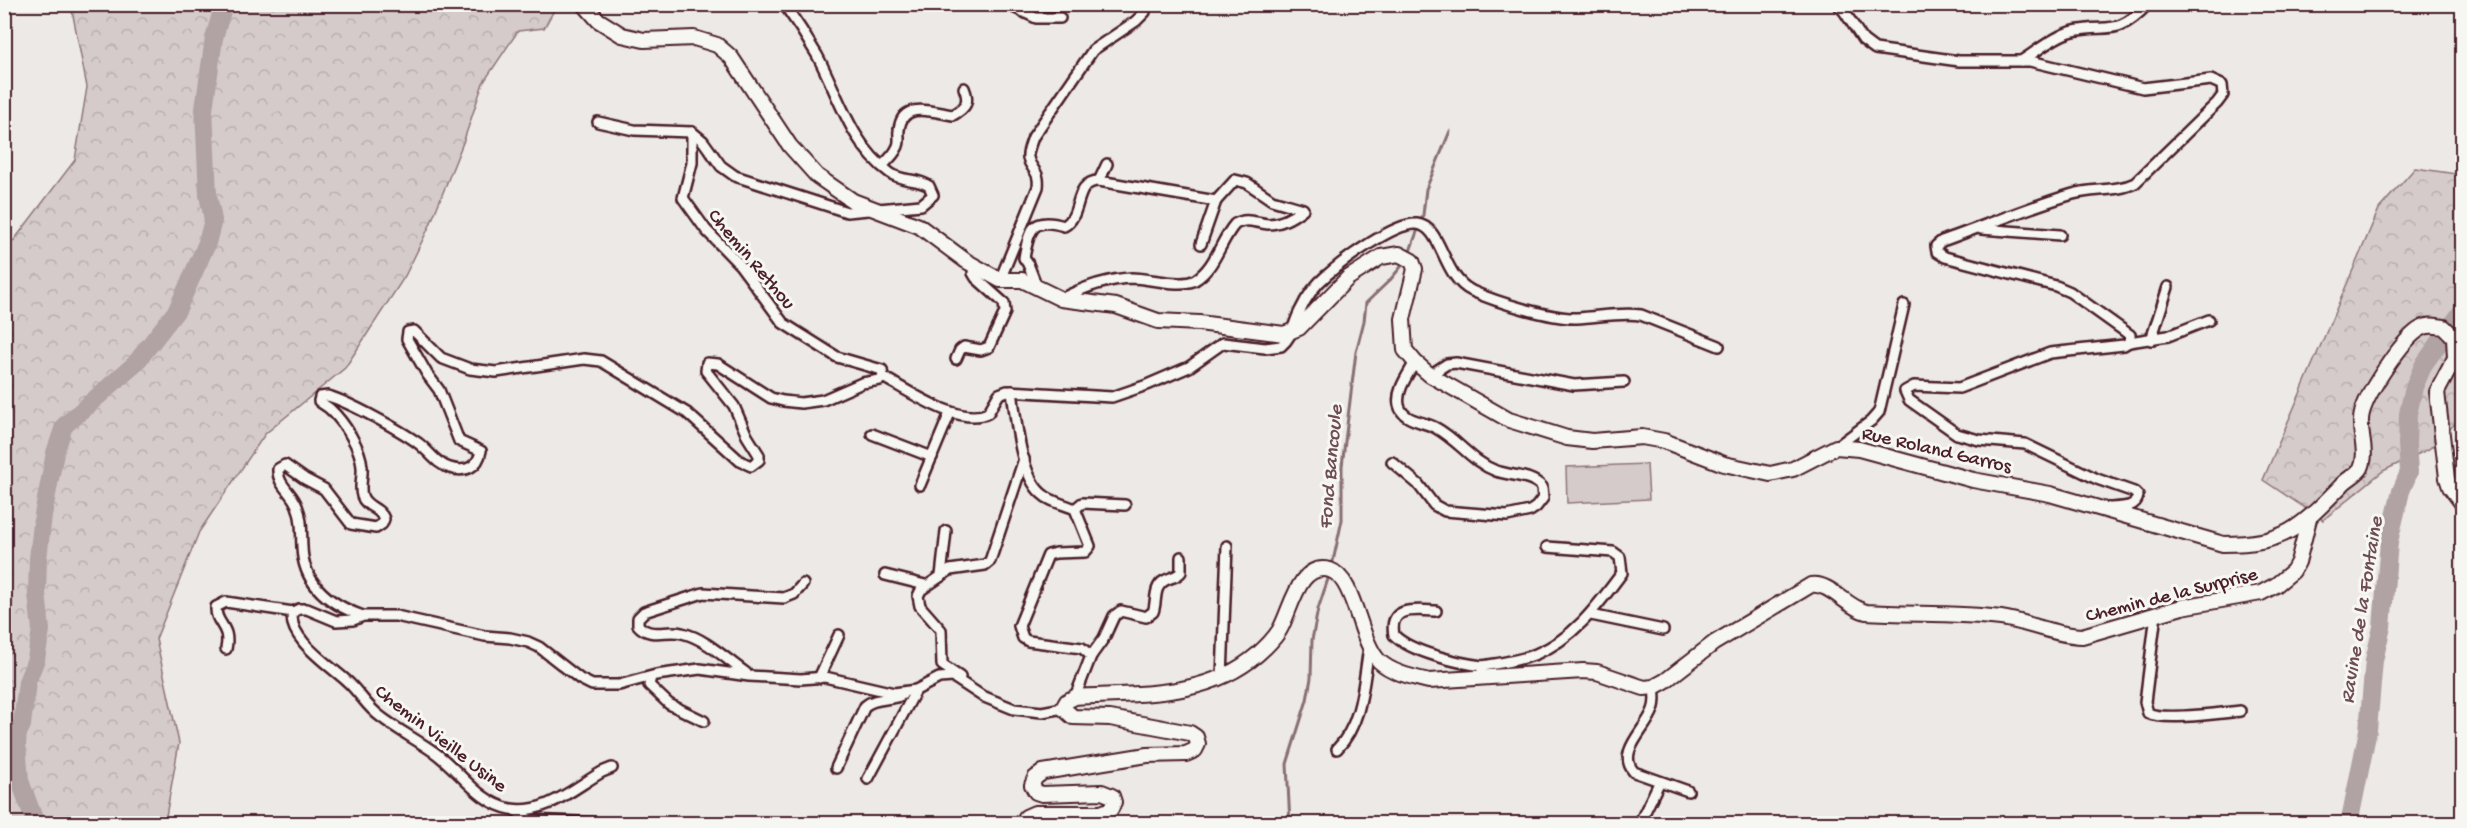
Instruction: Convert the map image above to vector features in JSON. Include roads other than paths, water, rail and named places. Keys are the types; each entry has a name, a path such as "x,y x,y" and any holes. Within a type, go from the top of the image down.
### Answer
{"main road":[{"path":"584,4 598,20 622,35 644,40 694,38 717,45 731,57 744,74 790,146 810,169 832,188 853,201 919,226 974,267 1000,280 1022,280 1061,298 1108,304 1168,323 1199,322 1277,333 1293,332"},
{"name":"Rue Roland Garros","path":"1293,332 1348,278 1381,257 1399,254 1412,261 1415,269 1403,319 1405,350 1430,375 1509,420 1592,441 1642,437 1664,441 1724,464 1770,474 1793,469 1836,447 1859,449 1973,480 2050,494 2223,544 2248,544 2285,535 2309,519 2345,481 2360,470 2363,461 2361,415 2370,392 2408,340 2420,329 2430,325 2444,327 2454,337 2455,358 2437,392 2447,478 2450,487 2463,503"},
{"name":"Chemin de la Surprise","path":"1654,687 1714,643 1805,587 1817,584 1831,590 1855,609 1866,612 1981,616 2020,621 2070,636 2082,636 2182,607 2260,593 2276,585 2293,571 2298,562 2309,519"},
{"path":"1022,824 1026,817 1035,813 1101,813 1111,808 1114,802 1112,796 1102,792 1042,794 1036,792 1032,785 1035,778 1042,772 1147,755 1186,754 1195,750 1198,744 1196,737 1190,733 1110,718 1073,717 1063,708 1067,701 1075,697 1182,691 1204,686 1222,677 1267,646 1286,617 1299,586 1310,573 1316,570 1329,570 1335,573 1346,585 1369,648 1380,662 1396,672 1429,681 1482,671 1583,671 1597,672 1644,688 1654,687"}],"street":[{"path":"598,122 634,130 693,132 722,166 735,176 848,212 921,205 933,195 929,186 901,179 882,166 862,143 843,113 817,56 784,4"},
{"path":"1007,4 1036,18 1060,18"},
{"path":"1837,4 1863,40 1875,50 1959,61 2040,63 2143,88 2211,80 2222,85 2223,90 2217,103 2135,183 2127,188 2072,194 1936,246 1937,252 1945,257 2046,282 2070,292 2126,330 2130,335 2130,342"},
{"path":"2021,61 2065,34 2079,30 2105,30 2128,23 2148,4"},
{"path":"1000,280 1038,187 1038,174 1028,160 1033,137 1093,50 1136,21 1145,12"},
{"path":"882,166 897,148 900,123 906,113 918,110 953,115 966,105 968,98 964,88"},
{"name":"Chemin Rethou","path":"693,132 692,163 682,198 716,242 740,266 783,322 837,357 855,364 877,367 882,370 883,377 950,413"},
{"path":"1099,181 1107,164"},
{"path":"1061,298 1081,288 1132,278 1188,283 1195,280 1211,265 1235,224 1247,220 1271,224 1284,221 1303,209 1272,200 1246,183 1235,180 1215,201 1201,244"},
{"path":"1036,287 1028,264 1023,258 1030,233 1042,222 1067,225 1074,217 1083,189 1090,182 1099,181 1215,201"},
{"path":"920,485 950,413 983,416 991,410 999,394 1012,391 1112,397 1189,367 1218,345 1230,342 1274,347 1286,342 1293,332 1300,311 1325,277 1393,230 1415,224 1427,226 1432,231 1448,267 1471,291 1548,316 1576,318 1641,315 1719,346"},
{"path":"1977,229 2060,235"},
{"path":"956,359 964,347 981,350 989,347 1005,312 1004,303 976,278 973,273 974,267"},
{"path":"2151,340 2168,287"},
{"path":"1836,447 1871,421 1879,412 1904,305"},
{"path":"2102,509 2133,505 2138,501 2138,496 2134,492 2097,479 2025,444 1979,441 1957,434 1909,400 1905,391 1914,386 1959,388 2050,353 2151,340 2209,320"},
{"path":"363,616 331,602 318,590 304,559 298,507 280,481 278,470 285,465 305,479 319,485 351,524 376,528 382,524 384,519 381,512 367,504 363,497 360,487 363,469 359,452 337,417 318,401 320,397 328,396 407,435 429,452 438,463 452,469 466,470 473,467 480,459 481,451 459,441 439,390 407,339 408,332 414,331 441,358 483,372 584,359 601,360 687,413 740,461 751,465 759,460 759,455 747,436 734,406 706,371 707,363 718,364 771,398 801,403 824,400 862,383 880,380 883,377"},
{"path":"1392,462 1418,484 1434,505 1444,511 1506,516 1530,511 1543,498 1542,487 1534,480 1494,470 1476,460 1437,428 1406,416 1399,406 1399,398 1401,388 1415,362"},
{"path":"1430,375 1447,364 1456,363 1574,385 1624,382"},
{"path":"1012,391 1019,441 1037,489 1043,495 1075,509 1081,519 1089,549 1085,552 1048,555 1019,626 1023,638 1028,641 1082,648 1091,656"},
{"path":"872,434 932,457"},
{"path":"967,685 956,672 946,668 941,661 941,630 924,612 918,600 925,585 941,576 958,567 977,566 990,561 1024,459"},
{"path":"1075,509 1082,503 1125,505"},
{"path":"941,576 946,531"},
{"path":"1222,677 1227,546"},
{"path":"1436,611 1409,610 1401,613 1395,620 1394,635 1401,641 1482,671 1535,654 1568,635 1591,615 1622,573 1620,557 1613,552 1547,547"},
{"path":"1075,697 1091,656 1104,638 1114,615 1121,611 1146,617 1152,612 1159,586 1165,580 1176,577 1181,572 1181,557"},
{"path":"885,575 925,585"},
{"path":"749,676 706,644 689,635 645,632 638,625 638,618 644,612 703,593 784,598 794,594 803,584"},
{"path":"226,649 227,633 215,613 216,607 226,602 293,612 308,609 336,621 379,615 411,618 485,636 528,642 539,647 580,679 592,685 620,685 700,669 749,676 833,678 879,691 912,691"},
{"name":"Chemin Vieille Usine","path":"293,612 294,627 302,641 350,684 368,706 435,753 493,802 512,809 529,810 541,807 612,768"},
{"path":"2156,614 2145,702 2148,713 2153,716 2178,716 2240,711"},
{"path":"1591,615 1663,630"},
{"path":"819,678 839,635"},
{"path":"1337,749 1347,738 1354,724 1369,648"},
{"path":"651,677 649,685 669,704 704,721"},
{"path":"836,768 865,706 873,700 892,699 944,677 953,677 982,696 1014,709 1042,712 1063,708"},
{"path":"1654,687 1654,709 1628,753 1628,766 1634,772 1659,783 1688,791"},
{"path":"868,779 912,691"},
{"path":"1639,824 1659,783"},
{"path":"512,809 530,820 623,824"}],"waterway":[{"path":"36,824 20,781 17,744 18,733 22,725 27,682 36,659 41,630 37,594 38,559 43,515 55,453 64,426 135,364 177,310 207,243 213,220 208,195 204,109 214,38 224,4"},
{"name":"Fond Bancoule","path":"1409,254 1423,215 1426,189 1450,131"},
{"name":"Fond Bancoule","path":"1332,566 1342,520 1342,466 1356,352 1366,303 1405,262"},
{"name":"Ravine de la Fontaine","path":"2349,824 2368,730 2374,660 2382,627 2389,542 2401,491 2409,472 2408,414 2414,387 2424,364 2462,311"},
{"name":"Fond Bancoule","path":"1290,824 1287,764 1307,700 1311,678 1312,640 1318,609 1329,576"}]}
